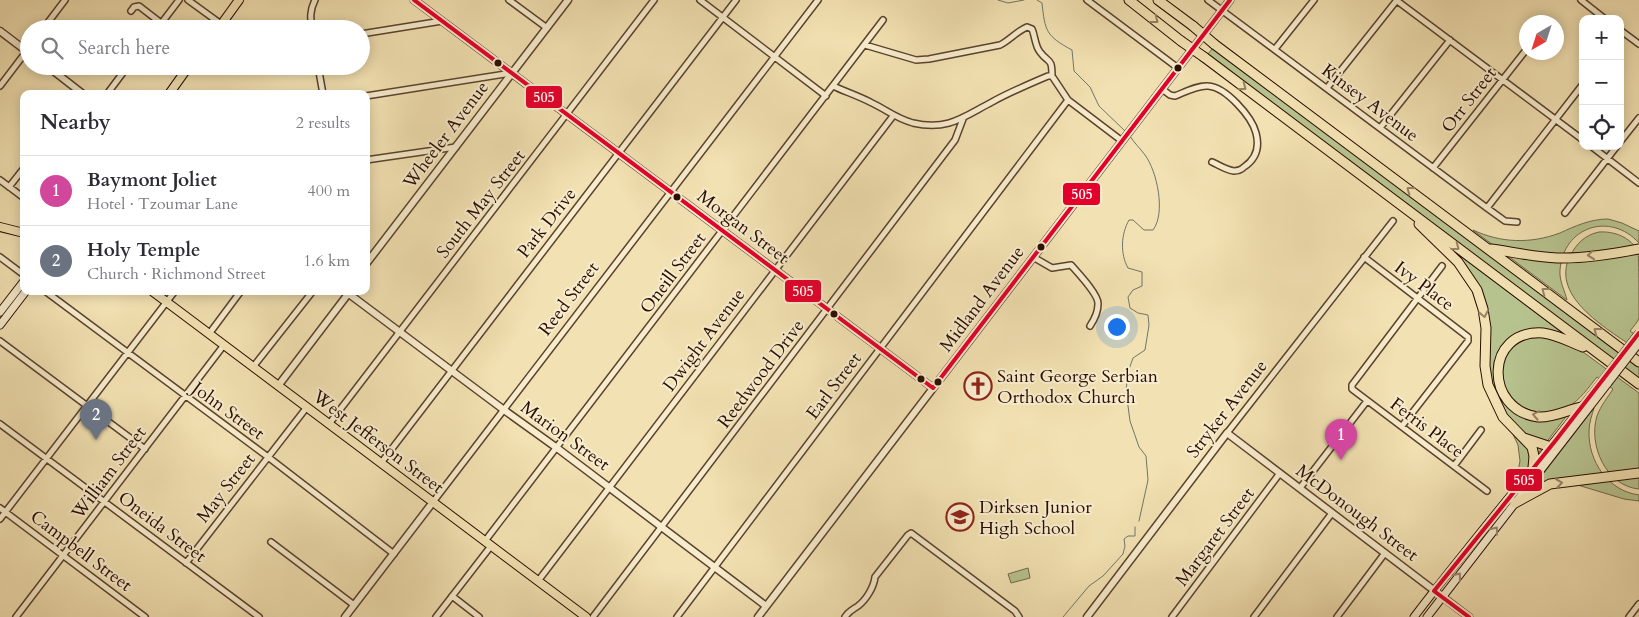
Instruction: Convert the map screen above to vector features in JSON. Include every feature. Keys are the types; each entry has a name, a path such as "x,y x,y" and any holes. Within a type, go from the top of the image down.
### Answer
{"highway":[{"path":"1129,0 1639,384"},
{"path":"1158,0 1639,362"},
{"path":"1404,207 1433,239 1458,262 1476,290 1485,318 1485,366 1488,385 1503,417 1533,450 1533,468"},
{"path":"1488,249 1558,258 1639,249"},
{"path":"1582,406 1555,416 1546,417 1529,415 1521,411 1508,399 1500,387 1497,374 1498,362 1512,342 1534,333 1551,335 1594,350"},
{"path":"1524,438 1550,447"},
{"path":"1515,504 1550,484 1639,473"}],"main road":[{"path":"224,20 240,0"},
{"path":"172,90 183,75"},
{"path":"0,227 20,232"},
{"path":"0,312 20,286"},
{"path":"0,325 23,295"},
{"name":"West Jefferson Street","path":"157,295 586,617"},
{"path":"1427,617 1515,504 1639,333"},
{"path":"1414,617 1582,406 1639,343"}],"street":[{"path":"51,20 65,0"},
{"path":"163,20 178,0"},
{"path":"188,0 211,20"},
{"path":"311,20 311,8 315,0"},
{"name":"Morgan Street","path":"414,0 933,388"},
{"path":"509,0 547,28"},
{"name":"Wheeler Avenue","path":"370,259 568,0"},
{"name":"South May Street","path":"329,424 654,0"},
{"path":"700,0 826,96"},
{"name":"Park Drive","path":"381,463 736,0"},
{"name":"Reed Street","path":"345,617 818,0"},
{"path":"1087,0 1178,68"},
{"name":"Kinsey Avenue","path":"1208,0 1486,208 1505,221 1517,222"},
{"name":"Midland Avenue","path":"758,617 1230,0"},
{"path":"1275,50 1314,0"},
{"path":"1327,88 1396,0 1579,137"},
{"path":"1581,0 1600,15"},
{"path":"131,11 134,7 139,6 157,20"},
{"name":"Oneill Street","path":"436,617 557,448 883,20"},
{"path":"370,33 442,21"},
{"path":"864,45 916,60 929,59 1000,45 1027,27 1032,29 1040,52 1050,60 1052,76 1068,100 1122,141"},
{"path":"0,30 20,44"},
{"path":"1624,35 1639,44"},
{"path":"1380,128 1450,40"},
{"name":"Orr Street","path":"1433,168 1519,59"},
{"path":"0,86 20,60"},
{"path":"370,95 512,73"},
{"path":"58,75 77,90"},
{"path":"110,90 121,75"},
{"path":"320,75 322,90"},
{"path":"833,86 873,103 892,116 914,123 939,126 963,119 990,102 1018,88 1052,76"},
{"path":"1162,89 1175,96 1208,86 1218,88 1225,92 1249,120 1256,132 1257,144 1256,155 1252,162 1239,171 1233,171 1212,162"},
{"path":"1486,208 1579,89"},
{"name":"Earl Street","path":"676,617 1068,100"},
{"name":"Dwight Avenue","path":"538,581 892,116"},
{"path":"1624,137 1639,118"},
{"name":"Reedwood Drive","path":"593,617 955,140 963,119"},
{"path":"370,159 456,147"},
{"path":"1596,150 1639,183"},
{"path":"1565,213 1614,150"},
{"path":"9,187 20,173"},
{"path":"0,180 20,195"},
{"name":"Stryker Avenue","path":"1087,617 1227,433 1393,221"},
{"path":"0,257 20,272"},
{"path":"1033,257 1052,268 1072,265 1097,297 1099,304 1090,326"},
{"name":"Ivy Place","path":"1364,257 1468,337 1468,341 1402,426"},
{"path":"1418,298 1442,266"},
{"name":"John Street","path":"50,295 268,457 394,554"},
{"path":"0,519 172,295"},
{"path":"209,334 238,295"},
{"path":"253,367 309,295"},
{"path":"278,386 344,295"},
{"name":"Marion Street","path":"350,295 766,606"},
{"name":"Ferris Place","path":"1418,298 1352,385 1354,390 1367,401 1487,491"},
{"path":"0,341 144,450"},
{"name":"William Street","path":"16,617 224,345"},
{"path":"1300,488 1367,401"},
{"name":"May Street","path":"186,563 307,407"},
{"name":"Oneida Street","path":"0,424 259,617"},
{"path":"1454,466 1482,430"},
{"name":"McDonough Street","path":"1227,433 1469,617"},
{"name":"Margaret Street","path":"1172,617 1280,473"},
{"name":"Campbell Street","path":"0,508 145,617"},
{"path":"1254,617 1332,513"},
{"path":"845,617 851,609 859,606 874,585 875,577 908,534 911,533 1015,611 1019,617"},
{"path":"271,542 354,605"},
{"path":"1337,617 1385,554"},
{"path":"452,596 479,617"},
{"path":"1629,617 1639,604"}],"green space":[{"path":"1214,47 1408,195 1639,366 1639,380 1348,159 1207,55"},
{"path":"1608,219 1639,231 1639,243 1627,233 1615,228 1602,226 1590,228 1579,234 1570,243 1563,255 1560,270 1561,282 1567,300 1473,230 1505,240 1527,240 1549,237 1577,225"},
{"path":"1599,232 1622,236 1631,242 1638,252 1639,318 1630,331 1639,337 1639,351 1613,334 1586,312 1575,299 1568,286 1566,271 1570,256 1582,240"},
{"path":"1439,240 1568,337 1559,334 1510,340 1495,380 1524,415 1568,414 1516,482 1520,461 1518,445 1489,380 1486,310"},
{"path":"1548,337 1579,349 1639,393 1639,489 1627,486 1617,480 1602,462 1595,439 1595,427 1597,416 1613,389 1597,377 1576,401 1568,407 1550,413 1533,411 1519,404 1508,392 1502,378 1501,364 1507,351 1521,340"},
{"path":"1594,408 1589,431 1592,453 1596,463 1609,481 1618,488 1639,495 1639,501 1624,499 1571,483 1533,487"},
{"path":"1540,463 1542,464 1480,544 1495,519"},
{"path":"1028,568 1030,578 1011,583 1008,574"}],"waterway":[{"path":"998,0 1008,3 1024,0"},
{"path":"1037,0 1042,3 1048,32 1057,41 1072,50 1074,71 1090,87 1099,106 1125,131"},
{"path":"1130,136 1145,155 1153,171 1159,203 1157,223 1153,230 1144,230 1133,220 1129,220 1124,231 1122,244 1128,268 1142,272 1142,286 1133,290 1128,297 1130,308 1138,313 1148,315 1149,325 1145,350 1133,358 1128,372 1126,391 1130,421 1139,447 1146,456 1148,480 1139,521"},
{"path":"1063,617 1089,586 1103,576 1123,554 1124,539 1128,536 1135,536 1135,527"}],"transit line":[{"name":"505","path":"414,0 933,388"},
{"name":"505","path":"933,388 1230,0"},
{"name":"505","path":"1469,617 1434,591 1556,440 1639,333"}],"place":[{"name":"Saint George Serbian Orthodox Church","path":"978,386"},
{"name":"Holy Temple","path":"96,440"},
{"name":"Baymont Joliet","path":"1341,460"},
{"name":"Dirksen Junior High School","path":"960,517"}]}
